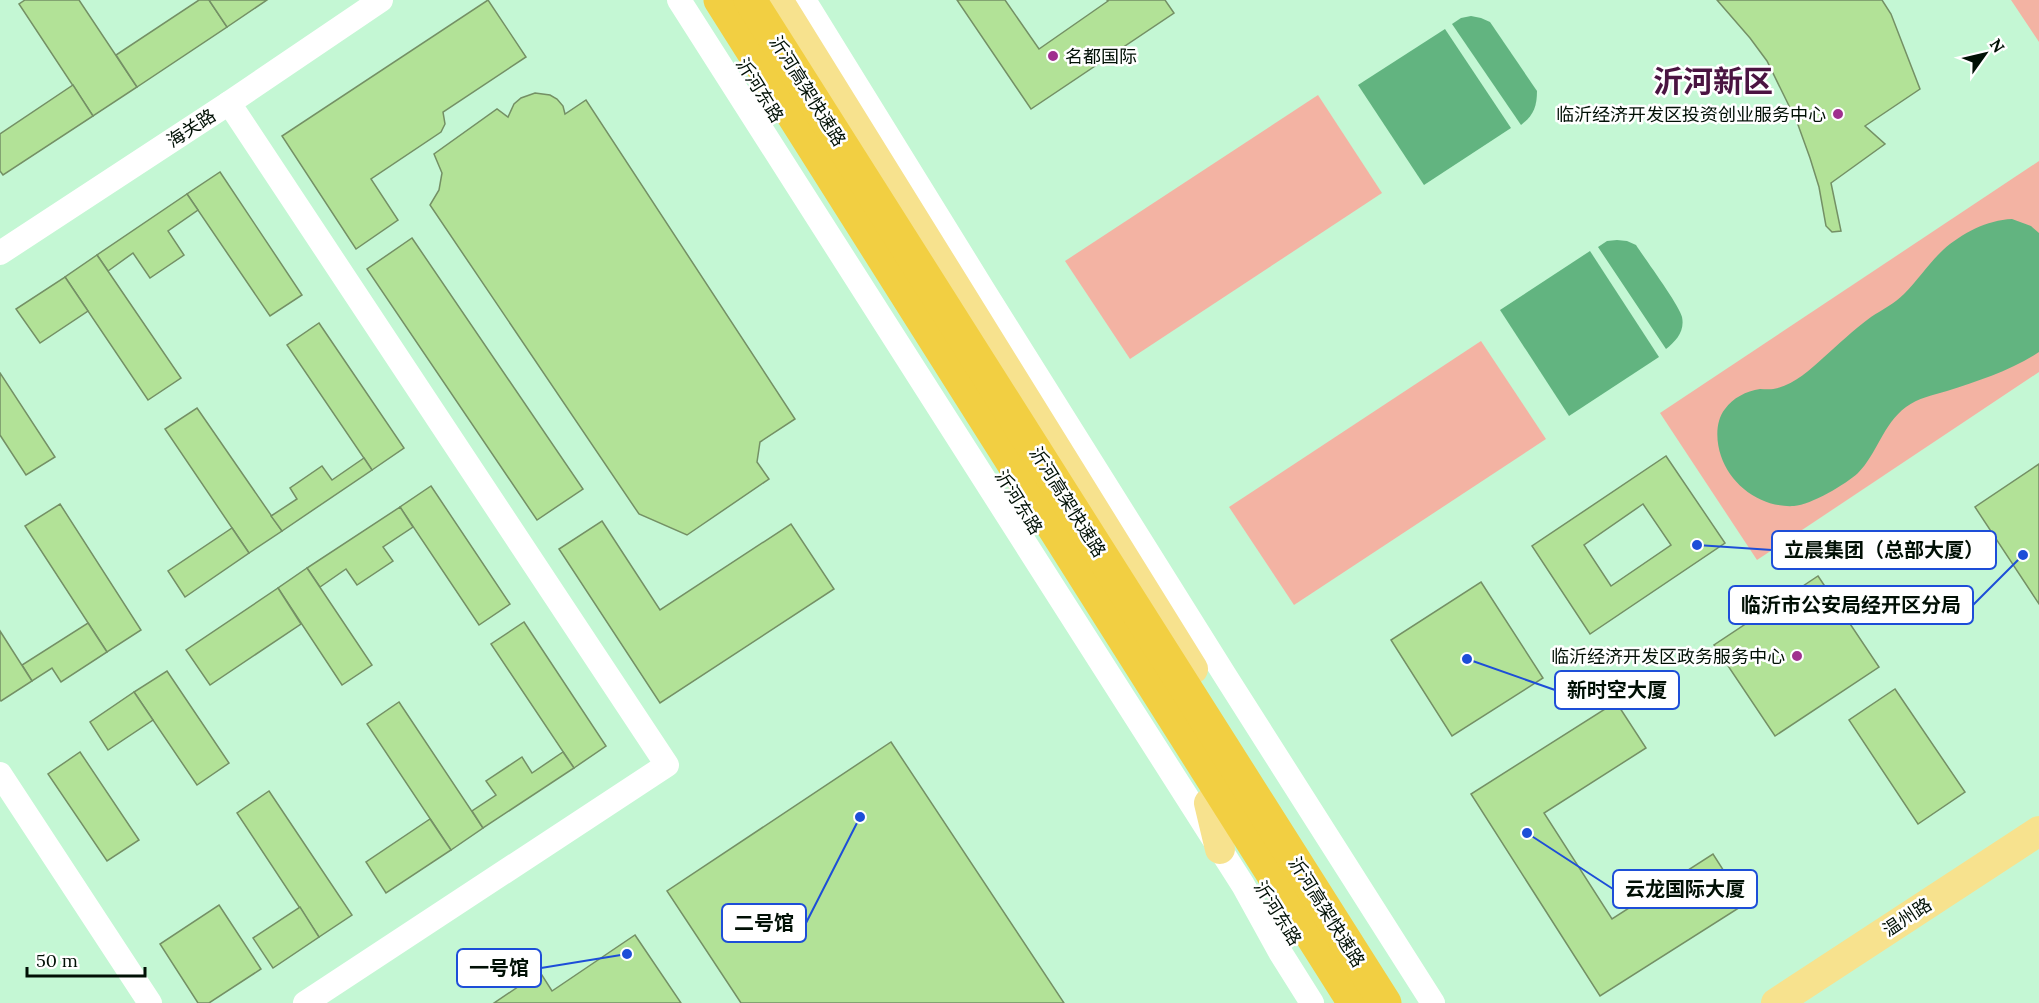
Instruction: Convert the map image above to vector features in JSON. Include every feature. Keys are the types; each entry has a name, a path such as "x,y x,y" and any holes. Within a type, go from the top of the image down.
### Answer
{"highway":[{"name":"沂河高架快速路","path":"720,0 1330,942 1385,1003"},
{"name":"沂河高架快速路","path":"750,0 1330,942 1354,1003"},
{"path":"1330,942 1347,1003"},
{"path":"1330,942 1394,1003"}],"main road":[{"name":"沂河东路","path":"704,0 1335,1003"},
{"path":"778,0 1400,1003"},
{"path":"1209,803 1220,849"},
{"name":"温州路","path":"1776,1003 2039,831"}],"street":[{"name":"海关路","path":"0,253 230,103 381,0"},
{"path":"679,0 1243,885 1280,952 1312,1003"},
{"path":"804,0 1155,566 1433,1003"},
{"path":"230,103 667,765 305,1003"},
{"path":"0,774 150,1003"}],"shaded area":[{"path":"2011,0 2039,0 2039,42"},
{"path":"1471,16 1490,22 1537,91 1534,111 1521,125 1452,24 1461,18"},
{"path":"1445,29 1511,128 1424,185 1358,85"},
{"path":"1318,95 1382,193 1130,359 1065,261"},
{"path":"2039,161 2039,372 1757,560 1660,413"},
{"path":"2012,219 2031,226 2039,233 2039,352 1994,374 1926,397 1906,407 1891,422 1858,473 1819,498 1801,505 1782,506 1759,499 1740,486 1726,467 1718,444 1719,419 1728,405 1750,391 1776,389 1796,379 1864,322 1900,297 1950,244 1984,225"},
{"path":"1617,240 1636,245 1680,311 1683,322 1681,331 1666,349 1598,247 1607,241"},
{"path":"1590,251 1659,357 1569,416 1500,310"},
{"path":"1481,341 1546,439 1294,605 1229,507"}],"building":[{"path":"25,0 79,0 137,87 93,116 19,4"},
{"path":"199,0 209,0 227,27 137,87 116,55"},
{"path":"209,0 267,0 227,27"},
{"path":"488,0 526,57 443,112 445,124 441,132 371,179 398,220 356,249 282,136"},
{"name":"名都国际","path":"957,0 1005,0 1039,49 1107,0 1165,0 1174,13 1031,109"},
{"name":"临沂经济开发区投资创业服务中心","path":"1717,0 1882,0 1891,14 1920,89 1865,126 1885,144 1831,183 1841,231 1832,232 1826,226 1819,187 1810,158 1797,122 1767,61"},
{"path":"73,85 93,116 3,175 0,171 0,134"},
{"path":"535,93 550,95 557,99 563,106 565,114 586,100 795,419 760,442 757,462 769,479 687,535 639,514 430,205 439,190 442,173 434,154 497,109 508,117 514,104 521,98"},
{"path":"220,172 302,295 270,316 187,194"},
{"path":"187,194 198,210 168,231 184,255 150,278 133,253 108,271 97,255"},
{"path":"412,238 583,489 537,520 367,269"},
{"path":"97,255 181,378 148,400 65,277"},
{"path":"65,277 88,311 40,343 16,309"},
{"path":"319,323 404,448 372,470 287,345"},
{"path":"0,373 55,457 26,475 0,435"},
{"path":"197,408 282,531 249,553 165,429"},
{"path":"1666,456 1725,543 1590,634 1532,546","holes":["1643,504 1671,545 1611,586 1584,545"]},
{"path":"364,458 372,470 282,531 271,516 297,499 290,488 322,466 332,480"},
{"path":"2039,464 2039,604 1975,507"},
{"path":"431,486 510,604 479,625 400,507"},
{"path":"60,504 141,630 107,652 25,526"},
{"path":"400,507 413,527 383,547 393,561 357,585 346,569 320,587 307,568"},
{"path":"602,521 660,610 791,524 834,589 660,703 559,549"},
{"path":"232,528 249,553 185,597 168,571"},
{"path":"307,568 372,665 342,685 278,588"},
{"name":"临沂经济开发区政务服务中心","path":"1818,576 1879,667 1775,736 1714,645"},
{"path":"1481,582 1543,678 1452,736 1391,640"},
{"path":"278,588 301,624 210,685 186,650"},
{"path":"524,622 606,746 574,768 491,644"},
{"path":"88,623 107,652 61,682 52,668 32,681 22,665"},
{"path":"0,631 32,681 1,701 0,700"},
{"path":"167,671 229,763 197,785 134,692"},
{"path":"1895,689 1965,792 1918,824 1849,720"},
{"path":"134,692 153,720 108,750 90,722"},
{"path":"399,702 483,828 451,850 367,724"},
{"path":"1616,702 1646,748 1544,813 1612,919 1713,854 1745,904 1600,996 1471,794"},
{"path":"891,742 1064,1003 741,1003 667,891"},
{"path":"80,752 139,840 107,861 48,774"},
{"path":"563,752 574,768 483,828 472,811 496,795 486,781 522,757 532,773"},
{"path":"269,791 352,915 319,937 237,813"},
{"path":"430,819 451,850 386,893 366,862"},
{"path":"219,905 261,969 209,1003 198,1003 160,944"},
{"path":"300,907 319,937 273,968 253,938"},
{"path":"635,935 681,1003 494,1003 540,972 552,991"}],"place":[{"name":"名都国际","path":"1053,56"},
{"name":"临沂经济开发区投资创业服务中心","path":"1838,114"},
{"name":"立晨集团（总部大厦）","path":"1697,545"},
{"name":"临沂市公安局经开区分局","path":"2023,555"},
{"name":"临沂经济开发区政务服务中心","path":"1797,656"},
{"name":"新时空大厦","path":"1467,659"},
{"name":"二号馆","path":"860,817"},
{"name":"云龙国际大厦","path":"1527,833"},
{"name":"一号馆","path":"627,954"}],"district":[{"name":"沂河新区","path":"1713,81"}]}
